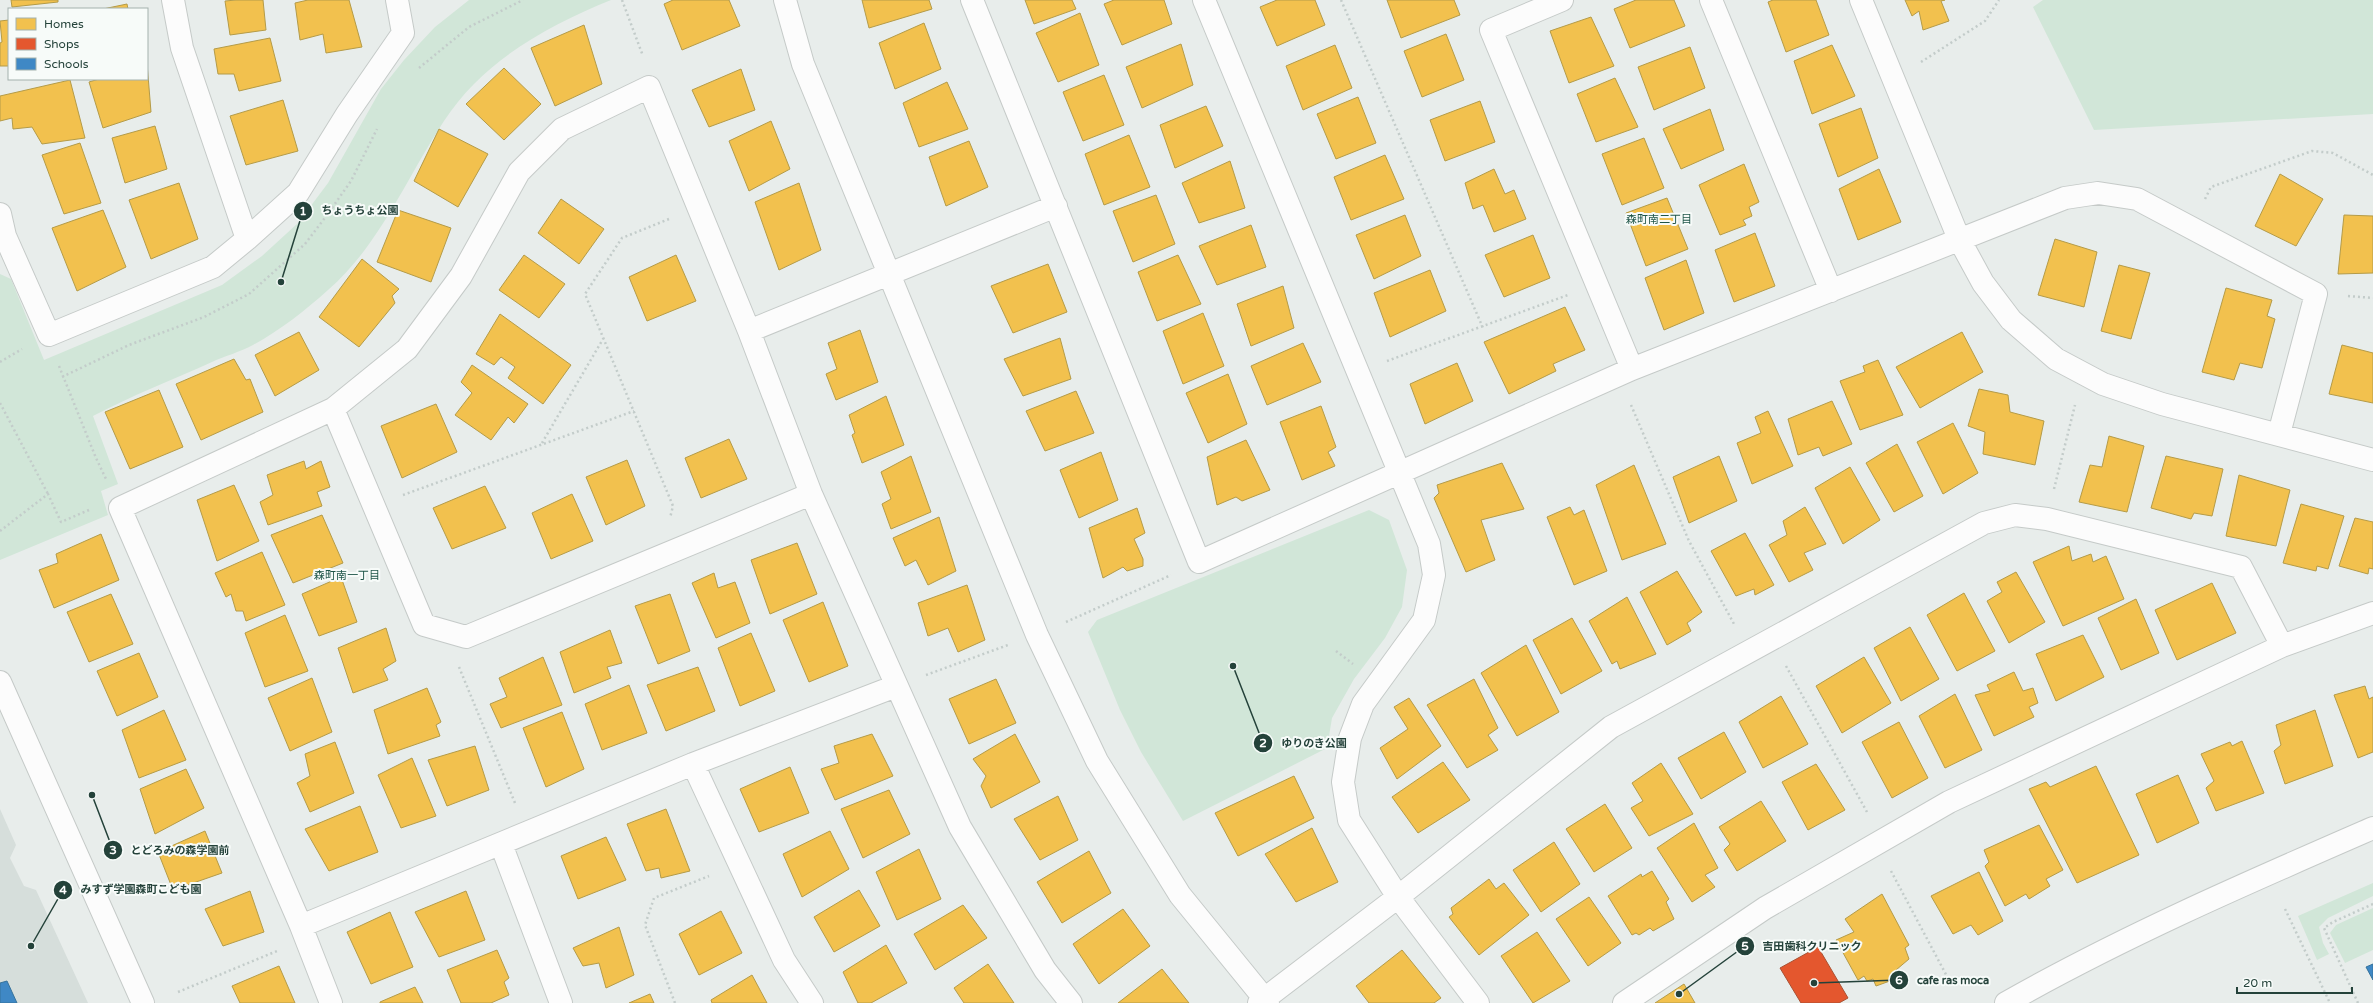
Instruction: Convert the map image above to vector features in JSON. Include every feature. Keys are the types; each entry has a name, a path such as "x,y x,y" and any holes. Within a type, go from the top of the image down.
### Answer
{"street":[{"path":"173,0 182,48 247,239"},
{"path":"0,214 3,237 49,335 213,267 247,239 298,193 347,114 403,33 397,0"},
{"path":"785,0 803,64 1037,634 1105,774 1180,895 1264,1002 1611,727 1762,643 1984,523 2015,515 2047,520 2241,567 2282,646"},
{"path":"972,0 1199,562 1401,474 1632,369 2066,198 2098,194 2137,199 2316,294 2279,434"},
{"path":"1204,0 1429,544 1434,575 1424,620 1363,704 1350,738 1343,782 1349,820 1398,897 1478,1003"},
{"path":"1562,0 1490,30 1632,369"},
{"path":"1711,0 1831,291"},
{"path":"1861,0 1959,239 1984,283 2011,320 2056,359 2103,384 2162,404 2373,460"},
{"path":"330,1003 301,926 120,508 333,409 407,349 461,276 519,172 562,128 649,87 749,331 811,494 960,827 1045,970 1071,1003"},
{"path":"749,331 1056,206"},
{"path":"333,409 424,625 466,637 811,494"},
{"path":"1624,1003 1764,908 1949,802 2282,646 2373,613"},
{"path":"0,682 143,1003"},
{"path":"301,926 693,764 896,686"},
{"path":"693,764 784,960 812,1003"},
{"path":"2006,1003 2089,959 2226,892 2373,828"},
{"path":"501,844 561,1003"}],"path":[{"path":"622,0 641,48 649,87"},
{"path":"1347,0 1342,1 1483,328"},
{"path":"1918,64 1930,58 1985,21 1999,0"},
{"path":"2191,228 2211,187 2312,151 2333,153 2373,174"},
{"path":"659,558 673,506 585,294 622,238 699,207"},
{"path":"1358,371 1483,328 1597,285"},
{"path":"49,335 62,377 96,458 120,508"},
{"path":"542,444 604,338"},
{"path":"1632,369 1629,400 1689,541 1739,634 1762,643 1781,656 1883,840 1885,860 1950,982"},
{"path":"2047,520 2083,373"},
{"path":"0,403 48,494 61,522 82,513"},
{"path":"374,506 634,412"},
{"path":"0,531 48,494"},
{"path":"896,686 1037,634 1199,562"},
{"path":"466,637 459,666 527,832"},
{"path":"1336,651 1355,665"},
{"path":"675,1003 645,925 654,898 740,863"},
{"path":"2358,1003 2324,928 2333,922 2373,904"},
{"path":"2284,909 2330,1003"},
{"path":"178,992 285,947 301,926"}],"shaded area":[{"path":"0,809 16,845 10,858 24,886 36,890 88,1003 0,1003"}],"green space":[{"path":"469,0 611,0 563,21 540,34 497,63 478,80 444,121 392,210 363,252 328,290 301,312 273,333 248,347 152,388 93,416 118,484 101,491 108,515 0,560 0,274 11,279 44,360 222,285 262,256 298,223 328,183 381,89 404,60 435,27"},
{"path":"2043,0 2373,0 2373,114 2094,130 2033,7"},
{"path":"1369,510 1389,520 1407,570 1402,607 1385,638 1354,679 1332,718 1327,748 1183,821 1141,752 1120,710 1088,632 1097,620"},
{"path":"2373,883 2373,896 2328,918 2319,927 2323,943 2329,954 2317,960 2298,916"},
{"path":"2373,908 2373,950 2345,963 2330,933 2336,925"}],"building: Homes":[{"path":"11,0 58,0 58,2 12,7"},
{"path":"263,0 266,30 230,35 225,1"},
{"path":"308,0 349,0 362,47 326,53 323,34 300,40 295,3"},
{"path":"673,0 729,0 740,26 682,50 664,4"},
{"path":"862,0 929,0 932,9 869,28"},
{"path":"1025,0 1072,0 1076,9 1034,24"},
{"path":"1114,0 1164,0 1172,24 1122,45 1104,4"},
{"path":"1277,0 1315,0 1325,25 1277,46 1260,7"},
{"path":"1387,0 1454,0 1460,15 1401,38"},
{"path":"1636,0 1674,0 1685,26 1630,48 1614,9"},
{"path":"1773,0 1816,0 1829,35 1786,52 1768,2"},
{"path":"1905,0 1945,0 1941,1 1949,21 1923,30 1919,11 1912,16"},
{"path":"127,4 128,8 108,8"},
{"path":"1080,13 1099,65 1058,82 1036,33"},
{"path":"1591,17 1614,66 1569,83 1550,31"},
{"path":"8,20 8,66 0,66 0,43 2,42 0,21"},
{"path":"924,23 941,69 895,89 879,43"},
{"path":"584,25 602,84 555,106 531,48"},
{"path":"1446,34 1464,80 1422,97 1404,51"},
{"path":"270,38 281,81 239,91 234,74 218,74 214,49"},
{"path":"1181,44 1193,85 1142,108 1126,67"},
{"path":"1335,45 1352,88 1303,110 1286,66"},
{"path":"1832,45 1855,96 1812,114 1794,61"},
{"path":"1690,47 1705,88 1654,110 1638,67"},
{"path":"504,68 541,104 504,140 466,104"},
{"path":"741,69 755,110 709,127 692,90"},
{"path":"148,75 151,112 103,128 89,82 96,80 148,80"},
{"path":"1104,75 1124,125 1083,141 1063,92"},
{"path":"1615,78 1638,127 1596,142 1577,94"},
{"path":"70,80 85,138 42,144 32,127 13,129 12,118 0,121 0,96"},
{"path":"947,82 968,129 919,147 903,103"},
{"path":"1358,97 1376,143 1336,159 1317,114"},
{"path":"283,100 298,151 246,165 230,116"},
{"path":"1480,101 1495,142 1445,161 1430,120"},
{"path":"1206,106 1223,146 1175,168 1160,125"},
{"path":"1861,108 1878,158 1838,177 1819,124"},
{"path":"1710,109 1724,150 1681,169 1663,129"},
{"path":"771,121 790,169 749,191 729,141"},
{"path":"155,126 167,169 125,183 112,138"},
{"path":"439,129 488,154 458,207 414,181"},
{"path":"1129,135 1150,187 1104,205 1085,154"},
{"path":"1644,138 1664,188 1622,205 1602,154"},
{"path":"969,141 988,187 946,206 929,157"},
{"path":"80,143 101,203 64,214 42,155"},
{"path":"1385,155 1404,199 1351,220 1334,177"},
{"path":"1230,161 1245,208 1199,223 1182,183"},
{"path":"1744,164 1759,202 1749,207 1752,216 1743,220 1746,225 1720,235 1699,185"},
{"path":"1494,169 1505,194 1514,190 1526,219 1494,232 1483,205 1473,209 1465,183"},
{"path":"1879,169 1901,222 1858,240 1839,189"},
{"path":"2280,174 2323,199 2296,246 2255,226"},
{"path":"179,183 198,239 151,259 129,200"},
{"path":"799,183 821,250 779,270 755,202"},
{"path":"1156,195 1175,244 1133,262 1113,211"},
{"path":"1667,198 1688,249 1646,266 1626,213"},
{"path":"561,199 604,229 579,264 538,233"},
{"path":"103,210 126,267 77,291 52,228"},
{"path":"398,210 451,228 431,282 377,262"},
{"path":"1405,215 1421,256 1374,279 1356,235"},
{"path":"2344,215 2373,216 2373,273 2338,274"},
{"path":"1251,225 1266,267 1217,285 1199,246"},
{"path":"1755,233 1775,286 1734,302 1715,250"},
{"path":"1533,235 1550,278 1504,297 1485,255"},
{"path":"2055,239 2097,252 2084,307 2038,295"},
{"path":"524,255 565,284 539,318 499,290"},
{"path":"676,255 696,301 647,321 629,277"},
{"path":"1178,255 1201,304 1157,321 1138,272"},
{"path":"362,259 399,289 392,296 395,303 359,347 319,317"},
{"path":"1686,260 1704,313 1664,330 1645,278"},
{"path":"1048,264 1067,312 1013,333 991,286"},
{"path":"2119,265 2150,273 2131,339 2101,331"},
{"path":"1430,270 1446,311 1390,337 1374,293"},
{"path":"1283,286 1294,328 1251,346 1237,304"},
{"path":"2226,288 2272,300 2267,316 2275,319 2262,368 2240,363 2234,380 2202,372"},
{"path":"1565,307 1585,350 1553,364 1556,371 1509,394 1484,342"},
{"path":"1203,313 1224,366 1183,384 1163,331"},
{"path":"500,314 571,365 543,404 508,378 515,367 501,357 494,365 476,354"},
{"path":"860,330 878,382 836,400 826,374 837,369 828,343"},
{"path":"299,332 319,370 275,396 255,355"},
{"path":"1962,332 1983,372 1920,408 1896,367"},
{"path":"1060,338 1071,379 1023,396 1004,359"},
{"path":"1303,343 1321,382 1267,405 1251,366"},
{"path":"2342,345 2373,353 2373,403 2329,394"},
{"path":"234,359 246,380 250,379 263,412 201,440 176,384"},
{"path":"1878,360 1903,415 1860,430 1840,381 1865,372 1863,366"},
{"path":"1457,363 1473,401 1425,424 1410,384"},
{"path":"472,365 528,404 514,423 508,417 491,440 455,415 472,393 461,382"},
{"path":"1228,374 1247,424 1208,443 1186,393"},
{"path":"1979,389 2008,395 2010,412 2044,421 2035,465 1983,454 1985,432 1968,426"},
{"path":"159,390 183,447 130,469 105,412"},
{"path":"1076,391 1094,433 1045,451 1026,411"},
{"path":"886,396 904,445 862,463 852,435 855,433 849,415"},
{"path":"1832,401 1852,444 1823,456 1819,447 1798,455 1788,419"},
{"path":"436,404 457,452 402,478 381,426"},
{"path":"1321,406 1336,447 1328,452 1335,466 1302,480 1280,422"},
{"path":"1768,411 1793,466 1752,484 1737,443 1761,433 1755,417"},
{"path":"1953,423 1978,473 1943,494 1917,442"},
{"path":"2109,436 2144,446 2127,512 2079,502 2090,465 2102,467"},
{"path":"729,439 747,479 701,498 685,458"},
{"path":"1246,440 1270,490 1242,501 1236,497 1217,505 1207,457"},
{"path":"1897,444 1923,496 1894,512 1866,463"},
{"path":"1101,452 1118,500 1079,518 1060,470"},
{"path":"911,456 931,512 891,529 882,504 891,499 881,472"},
{"path":"1719,456 1737,501 1689,523 1673,477"},
{"path":"2166,456 2223,469 2212,516 2194,513 2191,519 2151,508"},
{"path":"627,460 645,506 606,525 586,477"},
{"path":"304,461 306,469 321,461 330,487 317,492 322,506 268,525 260,502 273,495 267,475"},
{"path":"1502,463 1524,509 1481,520 1495,560 1466,572 1434,498 1439,493 1437,485"},
{"path":"1634,465 1666,544 1622,560 1596,485"},
{"path":"1850,467 1880,520 1843,544 1815,488"},
{"path":"2239,475 2290,490 2276,546 2226,536"},
{"path":"234,485 259,541 217,561 197,500"},
{"path":"485,486 506,528 452,549 433,508"},
{"path":"572,494 593,541 551,559 532,513"},
{"path":"2301,504 2344,516 2328,569 2317,566 2316,571 2283,563"},
{"path":"1570,507 1574,515 1584,510 1607,571 1574,585 1547,517"},
{"path":"1805,507 1826,544 1804,553 1813,570 1789,582 1769,545 1787,535 1783,521"},
{"path":"1137,508 1145,533 1134,539 1143,559 1143,566 1127,571 1123,567 1103,578 1089,528"},
{"path":"322,515 343,563 293,583 271,535"},
{"path":"939,517 956,571 928,585 916,560 905,566 893,538"},
{"path":"2355,518 2373,522 2373,569 2369,568 2368,574 2339,566"},
{"path":"1745,533 1774,585 1755,595 1754,589 1736,596 1711,551"},
{"path":"101,534 119,580 54,608 39,570 58,563 56,554"},
{"path":"797,543 817,594 770,614 751,560"},
{"path":"2069,546 2072,561 2091,554 2093,562 2106,556 2124,599 2063,626 2033,562"},
{"path":"262,552 285,605 246,621 243,611 236,611 231,594 226,597 215,573"},
{"path":"1677,571 1702,612 1687,623 1691,631 1667,645 1640,592"},
{"path":"2016,572 2045,622 2009,643 1987,601 2002,592 1997,582"},
{"path":"714,573 718,588 735,582 750,623 716,638 692,583"},
{"path":"341,577 357,622 319,636 302,594"},
{"path":"2212,583 2236,633 2177,660 2155,610"},
{"path":"967,585 985,640 958,652 948,628 928,636 918,603"},
{"path":"1964,593 1995,651 1957,671 1927,615"},
{"path":"111,594 133,644 89,662 67,612"},
{"path":"670,594 690,651 658,664 635,606"},
{"path":"1627,597 1656,654 1620,669 1617,661 1612,664 1589,621"},
{"path":"2136,599 2159,653 2121,670 2098,618"},
{"path":"823,602 848,666 809,682 783,620"},
{"path":"285,615 308,671 265,687 245,633"},
{"path":"1572,618 1602,671 1561,694 1533,640"},
{"path":"1910,627 1939,679 1901,701 1874,648"},
{"path":"386,628 396,661 383,669 388,680 353,693 338,648"},
{"path":"610,630 622,663 607,667 611,678 574,693 560,652"},
{"path":"751,633 775,691 740,706 718,648"},
{"path":"2083,635 2104,677 2056,701 2036,654"},
{"path":"1526,645 1559,712 1517,736 1481,673"},
{"path":"139,653 158,697 117,716 97,671"},
{"path":"543,657 562,705 501,728 490,704 507,697 499,678"},
{"path":"1864,657 1891,703 1842,733 1816,686"},
{"path":"698,667 715,711 666,731 647,685"},
{"path":"2014,672 2023,691 2033,688 2038,703 2029,707 2034,717 1994,736 1975,695 1990,691 1987,685"},
{"path":"312,678 332,732 290,751 268,698"},
{"path":"996,679 1016,723 969,744 949,699"},
{"path":"1474,679 1498,728 1488,735 1498,750 1467,768 1427,705"},
{"path":"629,685 647,733 602,750 585,704"},
{"path":"2365,686 2369,699 2373,697 2373,752 2358,758 2334,695"},
{"path":"427,688 441,722 436,725 440,736 388,754 374,710"},
{"path":"1955,694 1982,750 1945,768 1919,716"},
{"path":"1781,696 1808,744 1763,768 1739,722"},
{"path":"1409,698 1441,746 1397,779 1380,748 1408,729 1394,707"},
{"path":"164,710 186,760 139,778 122,730"},
{"path":"2315,710 2333,766 2285,784 2274,751 2281,745 2276,725"},
{"path":"562,712 584,769 546,787 523,728"},
{"path":"1899,722 1928,778 1892,798 1862,742"},
{"path":"1724,732 1746,772 1701,799 1678,758"},
{"path":"872,734 893,776 835,800 821,769 839,763 834,746"},
{"path":"1015,734 1040,782 991,808 981,786 986,776 973,759"},
{"path":"2242,741 2264,793 2216,811 2206,788 2214,781 2201,754 2230,742 2232,746"},
{"path":"335,742 354,793 310,812 297,783 310,776 305,754"},
{"path":"475,746 489,790 447,806 428,760"},
{"path":"412,758 436,816 401,828 378,775"},
{"path":"1443,762 1470,800 1418,833 1392,797"},
{"path":"1661,763 1693,814 1649,836 1631,808 1643,801 1632,783"},
{"path":"1816,764 1845,810 1808,830 1782,782"},
{"path":"2096,766 2139,855 2077,883 2029,789 2046,782 2050,787"},
{"path":"790,767 809,813 759,832 740,789"},
{"path":"186,769 204,808 155,834 140,789"},
{"path":"2178,775 2199,823 2157,843 2136,794"},
{"path":"1294,776 1314,818 1238,856 1215,813"},
{"path":"889,790 910,834 863,858 841,809"},
{"path":"1058,796 1078,840 1040,860 1014,819"},
{"path":"1761,801 1786,841 1737,871 1724,850 1730,844 1719,827"},
{"path":"1605,804 1632,848 1594,872 1566,829"},
{"path":"360,806 378,852 329,871 305,829"},
{"path":"666,809 690,871 661,878 659,868 646,871 627,824"},
{"path":"1694,823 1718,868 1705,875 1715,887 1692,902 1657,848"},
{"path":"2039,825 2063,870 2046,879 2050,886 2029,899 2026,894 2005,906 1985,866 1989,862 1984,850"},
{"path":"1312,828 1338,882 1296,902 1265,854"},
{"path":"205,831 222,873 173,890 158,852"},
{"path":"830,831 849,869 802,897 783,854"},
{"path":"606,837 626,880 578,899 561,856"},
{"path":"1554,842 1580,884 1541,912 1513,870"},
{"path":"919,849 941,899 897,920 876,872"},
{"path":"1089,851 1111,893 1062,923 1037,882"},
{"path":"1652,871 1669,899 1666,902 1674,919 1653,931 1650,928 1639,935 1636,933 1632,935 1608,896 1641,874 1642,877"},
{"path":"1979,872 2003,921 1978,935 1971,925 1953,934 1931,896"},
{"path":"1489,879 1496,889 1504,883 1529,915 1479,955 1449,917 1453,914 1451,908"},
{"path":"859,890 880,926 834,952 814,917"},
{"path":"250,891 264,932 223,946 205,909"},
{"path":"466,891 485,940 439,957 415,912"},
{"path":"1882,894 1909,945 1905,948 1909,959 1896,970 1901,977 1876,986 1873,979 1867,981 1864,976 1858,980 1836,940 1854,932 1845,919"},
{"path":"1589,897 1621,943 1588,966 1556,919"},
{"path":"963,905 987,938 935,970 914,934"},
{"path":"1123,909 1150,946 1099,984 1073,944"},
{"path":"721,911 742,953 699,975 679,934"},
{"path":"390,912 413,967 371,984 347,932"},
{"path":"619,927 634,975 606,988 599,963 583,966 573,948"},
{"path":"1537,932 1570,981 1533,1003 1501,956"},
{"path":"886,945 907,983 871,1003 858,1003 843,972"},
{"path":"497,950 509,978 504,982 509,995 491,1003 461,1003 447,970"},
{"path":"1402,950 1441,998 1434,1003 1369,1003 1356,986"},
{"path":"988,964 1014,1003 964,1003 954,988"},
{"path":"279,966 295,1003 240,1003 232,986"},
{"path":"1162,969 1189,1003 1118,1003"},
{"path":"752,975 767,1003 712,1003 711,1000"},
{"path":"1684,984 1695,1003 1655,1003"},
{"path":"415,987 423,1003 380,1003 380,1002"},
{"path":"650,994 654,1003 629,1003"}],"building: Shops":[{"path":"1818,947 1848,998 1839,1003 1801,1003 1780,968"}],"building: Schools":[{"path":"2373,964 2373,980 2366,967"},
{"path":"7,981 17,1003 0,1003 0,983"}],"place":[{"name":"ちょうちょ公園","path":"281,282"},
{"name":"ゆりのき公園","path":"1233,666"},
{"name":"とどろみの森学園前","path":"92,795"},
{"name":"みすず学園森町こども園","path":"31,946"},
{"name":"cafe ras moca","path":"1814,983"},
{"name":"吉田歯科クリニック","path":"1679,994"}],"district":[{"name":"森町南二丁目","path":"1659,219"},
{"name":"森町南一丁目","path":"347,575"}]}
